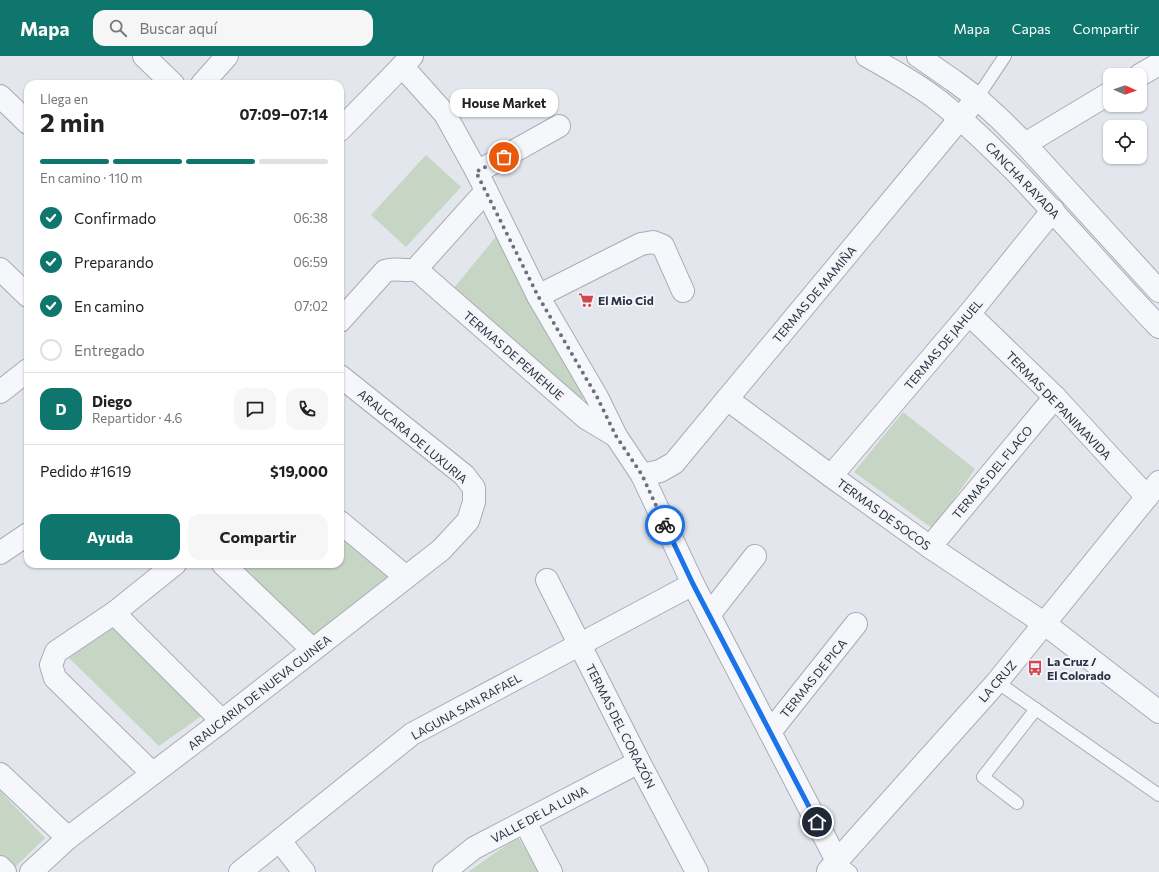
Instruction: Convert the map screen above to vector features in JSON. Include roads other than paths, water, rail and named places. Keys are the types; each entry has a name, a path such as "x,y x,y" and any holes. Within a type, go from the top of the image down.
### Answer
{"street":[{"path":"144,56 169,80"},
{"path":"206,80 227,56"},
{"name":"CANCHA RAYADA","path":"868,56 938,100 986,142 1053,210 1127,294 1159,327"},
{"name":"CANCHA RAYADA","path":"918,56 977,98 1001,120 1156,283"},
{"path":"344,126 407,61 446,114 538,296 597,397 616,436 642,475 693,584 770,732 838,868"},
{"path":"1147,71 1159,64"},
{"path":"0,96 24,119"},
{"path":"1025,144 1103,97"},
{"name":"TERMAS DE MAMIÑA","path":"642,475 660,471 674,463 977,98"},
{"path":"344,317 385,271 396,269 416,269 481,182 559,126"},
{"name":"TERMAS DE JAHUEL","path":"831,476 969,314 1053,210"},
{"path":"538,296 641,244 653,242 663,246 684,291"},
{"path":"0,269 24,292"},
{"name":"TERMAS DE PEMEHUE","path":"416,269 586,418 616,436"},
{"name":"TERMAS DE PANIMAVIDA","path":"969,314 1153,490"},
{"path":"0,392 24,373"},
{"name":"ARAUCARA DE LUXURIA","path":"344,379 464,475 474,488 474,502"},
{"name":"TERMAS DEL FLACO","path":"930,547 1055,397"},
{"name":"TERMAS DE SOCOS","path":"727,399 930,547 1045,624 1156,702"},
{"name":"LA CRUZ","path":"838,868 997,682 1153,490"},
{"name":"ARAUCARIA DE NUEVA GUINEA","path":"31,872 68,838 222,721 441,550 468,522 474,502"},
{"path":"344,525 406,577"},
{"path":"0,553 24,537"},
{"path":"709,615 755,556"},
{"path":"152,773 55,678 51,665 56,652 114,613 170,568"},
{"path":"226,568 313,650"},
{"name":"TERMAS DEL CORAZÓN","path":"547,580 639,762 697,872"},
{"name":"LAGUNA SAN RAFAEL","path":"240,872 412,734 693,584"},
{"path":"114,613 222,721"},
{"name":"TERMAS DE PICA","path":"770,732 856,624"},
{"name":"VALLE DE LA LUNA","path":"444,872 474,848 639,762"},
{"path":"0,774 68,838"},
{"path":"525,822 551,872"},
{"path":"280,841 304,872"},
{"path":"0,868 5,872"}],"lane":[{"path":"977,98 1006,56"},
{"path":"997,682 1159,795"},
{"path":"1017,803 983,777 1036,709"}],"place":[{"name":"House Market","path":"504,157"},
{"name":"El Mio Cid","path":"586,300"},
{"name":"La Cruz / El Colorado","path":"1035,668"}]}
